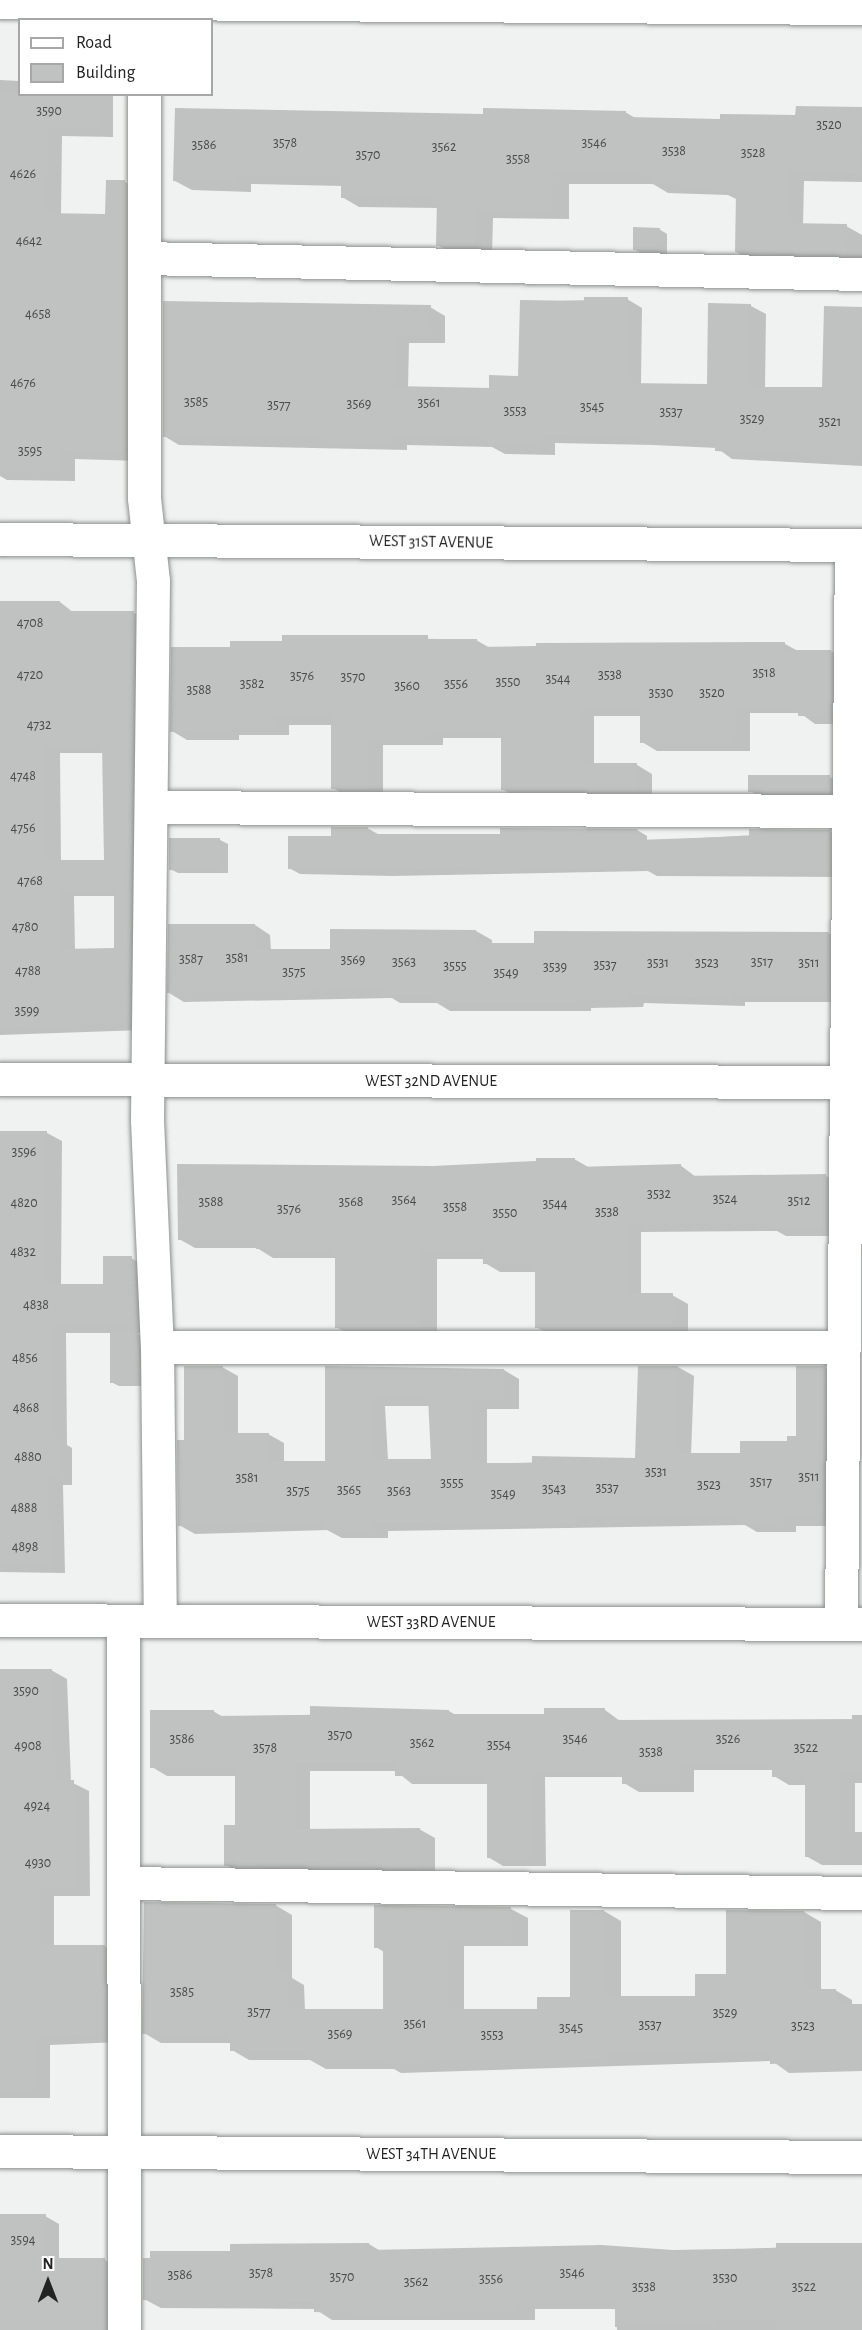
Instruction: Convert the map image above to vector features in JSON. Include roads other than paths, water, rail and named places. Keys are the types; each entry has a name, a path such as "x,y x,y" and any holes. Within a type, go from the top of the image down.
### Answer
{"street":[{"path":"0,2 144,8 862,8"},
{"path":"144,96 144,498 153,581 148,1080 158,1347 160,1621"},
{"path":"144,258 862,274"},
{"name":"WEST 31ST AVENUE","path":"0,539 856,545"},
{"path":"852,1624 844,1347 855,1082 850,811 856,545"},
{"path":"151,807 850,811"},
{"name":"WEST 32ND AVENUE","path":"0,1079 855,1082"},
{"path":"158,1347 844,1347"},
{"name":"WEST 33RD AVENUE","path":"0,1620 852,1624"},
{"path":"123,1621 124,2330"},
{"path":"123,1883 862,1893"},
{"name":"WEST 34TH AVENUE","path":"0,2151 862,2157"}]}
